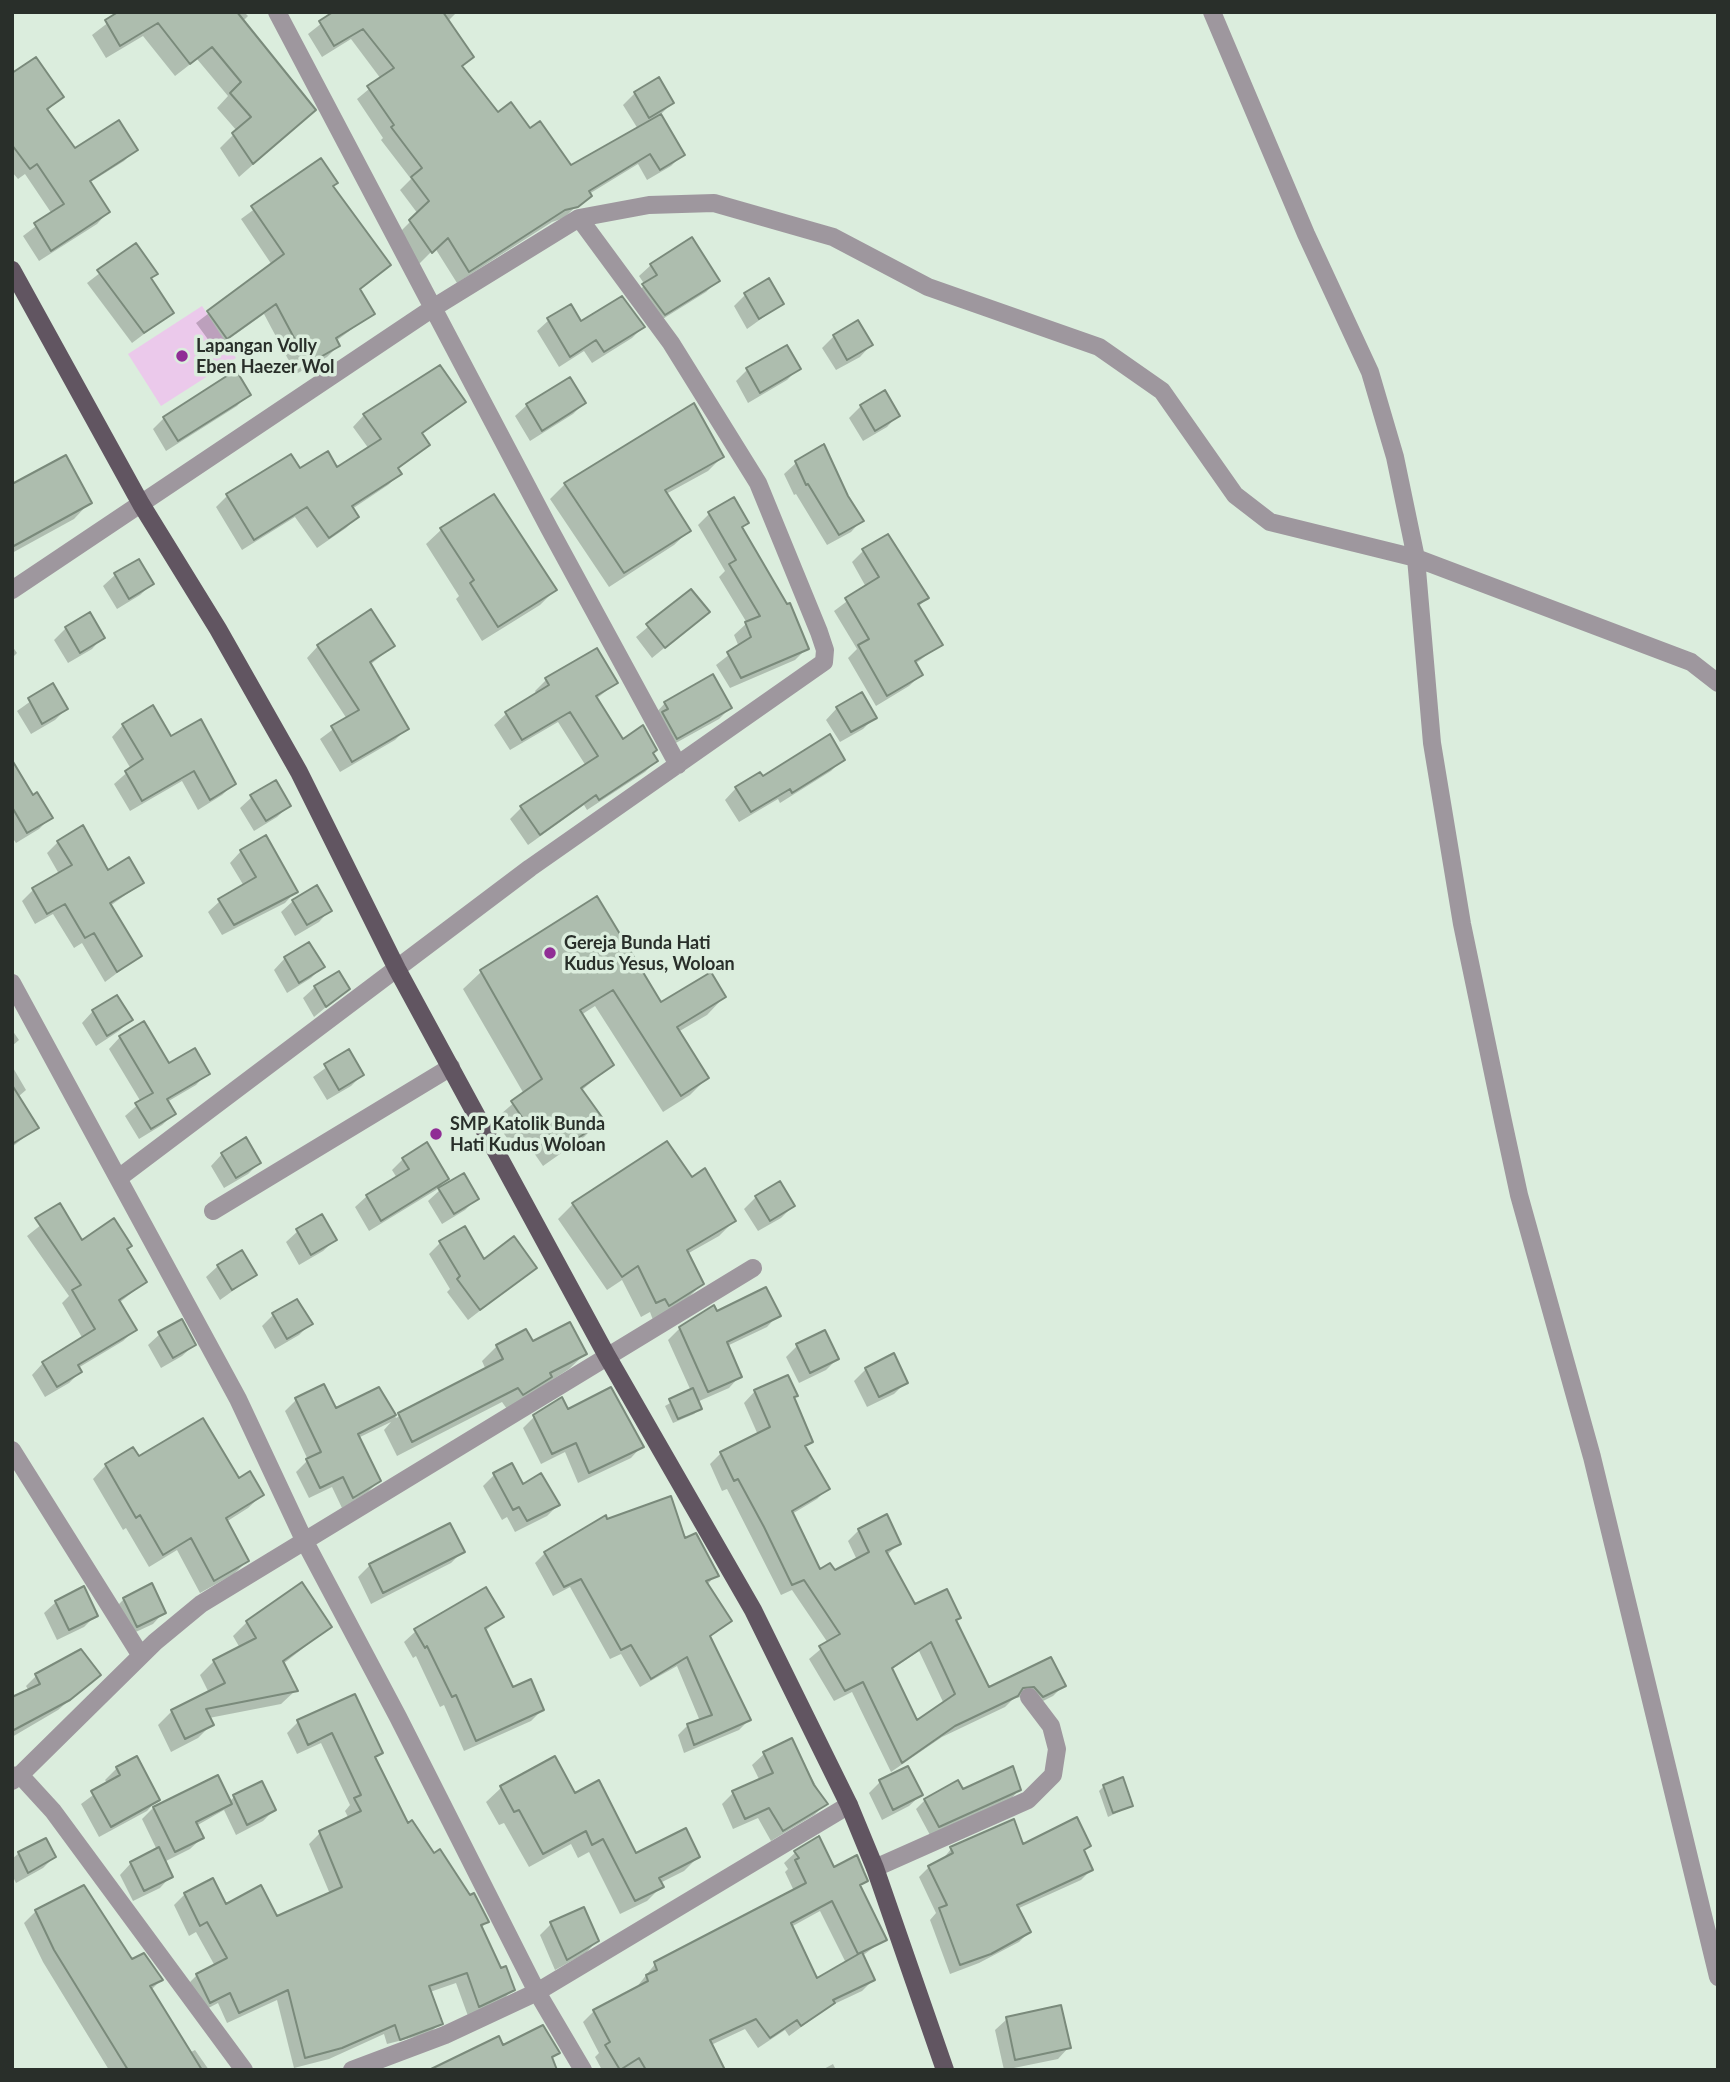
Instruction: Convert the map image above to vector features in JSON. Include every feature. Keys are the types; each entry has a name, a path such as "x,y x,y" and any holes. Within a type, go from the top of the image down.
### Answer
{"main road":[{"path":"12,270 141,504 218,629 299,772 397,969 607,1356 753,1610 849,1805 875,1868 946,2070"}],"street":[{"path":"277,12 678,765"},
{"path":"1212,12 1306,234 1370,372 1395,457 1416,558 1432,743 1462,924 1511,1158 1592,1457 1718,1978"},
{"path":"12,590 433,308 579,218 649,205 714,203 833,237 928,287 1099,347 1162,391 1235,495 1270,522 1416,558 1691,662 1718,683"},
{"path":"120,1177 530,868 824,662 825,650 758,483 671,343 579,218"},
{"path":"12,982 238,1399 304,1540 398,1717 537,1992 583,2070"},
{"path":"214,1211 451,1067"},
{"path":"244,2070 52,1811 15,1777 141,1656 201,1604 753,1268"},
{"path":"12,1450 141,1656"},
{"path":"875,1868 1028,1800 1053,1774 1057,1749 1051,1726 1029,1697"},
{"path":"352,2070 446,2035 537,1992 849,1805"}],"shaded area":[{"name":"Lapangan Volly Eben Haezer Wol","path":"202,306 236,358 161,406 128,354"}],"building":[{"path":"118,12 237,12 316,110 253,164 232,133 251,117 230,93 241,82 212,47 190,64 158,23 120,46 105,20"},
{"path":"333,12 443,12 474,57 462,66 498,112 511,102 530,128 540,121 571,165 661,114 685,155 660,170 650,154 589,191 592,196 578,207 565,210 469,272 448,238 432,253 409,220 429,201 411,177 422,168 391,127 394,125 367,86 394,68 363,29 334,46 319,21"},
{"path":"36,57 64,97 47,109 75,148 119,120 138,150 90,181 110,212 51,251 34,223 64,204 37,164 30,169 12,145 12,73"},
{"path":"659,77 674,103 649,118 634,92"},
{"path":"321,158 338,183 333,186 391,265 360,289 375,314 336,338 340,346 308,364 276,304 227,339 207,311 284,254 251,206"},
{"path":"692,237 720,281 665,315 642,284 657,275 650,264"},
{"path":"136,243 158,274 151,278 174,313 144,333 97,270"},
{"path":"769,278 784,304 759,319 744,293"},
{"path":"622,296 645,327 604,352 596,340 570,357 547,318 571,304 581,321"},
{"path":"858,320 873,345 847,360 833,335"},
{"path":"787,345 801,369 760,393 746,368"},
{"path":"440,365 466,402 422,433 430,445 398,468 402,474 352,506 359,517 329,538 307,507 254,540 226,494 291,454 300,468 328,451 337,467 381,439 363,414"},
{"path":"236,370 251,395 178,441 163,417"},
{"path":"570,377 586,403 542,431 526,404"},
{"path":"885,390 900,416 875,431 860,405"},
{"path":"694,403 724,457 665,490 691,531 624,573 564,483"},
{"path":"824,444 848,496 864,521 839,535 808,484 806,485 795,461"},
{"path":"66,455 92,503 12,547 12,484"},
{"path":"494,494 557,590 498,627 470,583 474,580 440,528"},
{"path":"734,497 749,523 742,527 787,604 790,603 809,649 741,678 727,652 751,637 745,622 760,616 729,564 736,560 708,512"},
{"path":"888,534 929,598 918,604 943,645 915,661 923,675 887,696 858,645 869,639 845,598 879,577 862,549"},
{"path":"139,559 154,584 129,599 114,573"},
{"path":"691,589 710,612 665,648 646,624"},
{"path":"371,609 395,646 370,662 409,729 352,762 331,726 359,710 317,645"},
{"path":"90,612 105,638 80,653 65,627"},
{"path":"597,648 618,683 596,696 623,739 643,725 657,750 653,753 658,761 599,800 596,795 540,835 520,806 598,756 570,712 522,740 505,712 549,685 545,678"},
{"path":"713,674 732,708 677,739 662,712 668,709 664,702"},
{"path":"53,683 68,709 42,724 28,698"},
{"path":"862,692 877,718 851,732 836,707"},
{"path":"153,705 171,736 201,719 236,784 210,800 194,771 142,801 125,771 143,759 122,724"},
{"path":"830,734 845,760 792,793 790,789 751,812 735,787 760,772 763,776"},
{"path":"12,760 33,795 37,792 53,818 27,833 12,807"},
{"path":"276,780 291,806 266,821 250,795"},
{"path":"83,825 108,870 129,857 144,883 110,903 142,956 117,972 94,933 85,938 65,904 47,914 32,888 72,865 57,841"},
{"path":"266,835 298,892 234,925 218,899 256,877 240,850"},
{"path":"317,885 332,911 307,925 292,900"},
{"path":"597,896 661,1002 711,972 726,997 677,1027 709,1078 681,1096 613,990 580,1010 614,1065 581,1088 604,1120 561,1150 539,1118 528,1126 511,1101 542,1079 480,970"},
{"path":"309,942 325,967 299,983 284,957"},
{"path":"339,971 350,989 326,1007 314,986"},
{"path":"117,995 133,1020 107,1036 92,1010"},
{"path":"144,1021 169,1063 195,1048 210,1074 167,1099 176,1114 151,1129 135,1103 153,1093 119,1036"},
{"path":"349,1049 364,1075 339,1090 324,1064"},
{"path":"12,1085 39,1128 12,1144"},
{"path":"246,1137 261,1163 236,1178 221,1153"},
{"path":"667,1141 692,1177 705,1168 736,1221 687,1250 704,1284 669,1306 665,1299 656,1303 638,1266 622,1277 572,1203"},
{"path":"427,1142 449,1179 381,1221 366,1195 409,1169 402,1158"},
{"path":"464,1173 479,1199 454,1214 438,1188"},
{"path":"780,1181 795,1206 770,1221 755,1196"},
{"path":"60,1203 82,1240 114,1218 132,1246 127,1249 147,1282 119,1300 137,1330 78,1365 82,1372 57,1387 42,1362 95,1329 72,1290 81,1285 35,1218"},
{"path":"322,1214 337,1240 311,1255 296,1229"},
{"path":"465,1226 484,1259 514,1236 537,1268 480,1310 457,1279 460,1276 439,1241"},
{"path":"242,1250 257,1275 232,1290 217,1265"},
{"path":"766,1287 781,1316 727,1342 742,1377 708,1392 679,1327 714,1305 717,1311"},
{"path":"297,1299 313,1324 287,1339 272,1313"},
{"path":"182,1319 196,1345 173,1358 158,1332"},
{"path":"570,1322 587,1354 550,1373 552,1377 523,1395 518,1388 412,1442 398,1413 503,1359 496,1345 526,1329 533,1341"},
{"path":"825,1330 839,1359 810,1373 796,1344"},
{"path":"894,1353 908,1383 879,1397 865,1368"},
{"path":"788,1375 798,1396 794,1397 813,1442 805,1446 830,1489 792,1511 820,1569 830,1563 835,1570 869,1552 858,1529 887,1514 901,1544 886,1551 915,1604 947,1589 961,1618 956,1620 989,1687 1051,1657 1066,1686 1043,1697 1034,1687 1023,1688 1018,1696 955,1726 902,1763 863,1682 845,1691 819,1646 840,1634 804,1580 792,1585 764,1527 738,1479 734,1481 720,1452 770,1427 754,1390","holes":["931,1642 955,1694 917,1720 892,1668"]},
{"path":"324,1384 336,1408 379,1387 396,1415 358,1434 381,1481 353,1498 343,1477 320,1488 306,1459 321,1452 295,1398"},
{"path":"611,1387 644,1447 589,1473 576,1443 552,1454 533,1415 562,1397 568,1409"},
{"path":"693,1388 702,1409 678,1419 669,1399"},
{"path":"203,1418 239,1478 250,1471 264,1495 226,1518 249,1561 214,1581 191,1538 163,1555 140,1515 136,1518 105,1464 133,1447 139,1456"},
{"path":"512,1463 523,1484 541,1473 560,1505 527,1521 519,1507 513,1510 493,1473"},
{"path":"671,1496 685,1538 696,1533 719,1576 706,1581 732,1621 710,1636 751,1720 694,1745 687,1724 712,1715 687,1657 651,1679 631,1645 621,1650 581,1579 564,1587 544,1552 606,1515 607,1519"},
{"path":"450,1523 465,1552 383,1593 369,1564"},
{"path":"302,1582 332,1627 283,1661 298,1691 206,1709 214,1725 185,1739 171,1710 225,1683 213,1660 256,1638 246,1621"},
{"path":"152,1583 166,1613 137,1627 123,1598"},
{"path":"84,1586 98,1616 69,1630 55,1601"},
{"path":"486,1587 504,1617 485,1628 513,1687 531,1679 544,1710 476,1741 456,1695 452,1697 427,1646 425,1648 414,1629"},
{"path":"81,1649 101,1675 70,1700 12,1731 12,1697 40,1684 35,1674"},
{"path":"355,1694 383,1753 375,1757 408,1823 412,1820 434,1853 440,1849 470,1895 474,1893 489,1922 481,1925 501,1968 506,1966 515,1990 479,2007 467,1973 429,1986 443,2024 400,2040 395,2025 342,2048 305,2058 288,1990 239,2013 230,1993 210,2003 196,1974 227,1958 207,1922 200,1926 184,1893 213,1878 226,1904 261,1885 277,1916 342,1887 319,1831 361,1811 354,1798 361,1795 332,1733 308,1745 297,1720"},
{"path":"792,1738 814,1785 828,1804 783,1831 769,1808 745,1819 732,1791 773,1773 763,1752"},
{"path":"137,1756 160,1800 111,1827 91,1791 120,1775 116,1767"},
{"path":"555,1756 575,1793 599,1780 636,1853 686,1828 700,1857 659,1878 664,1887 635,1901 603,1839 592,1845 586,1831 543,1854 519,1810 514,1812 500,1786"},
{"path":"908,1766 923,1795 893,1810 879,1780"},
{"path":"1013,1766 1021,1790 939,1827 924,1799 958,1780 963,1789"},
{"path":"218,1775 232,1804 196,1822 204,1838 175,1852 153,1807"},
{"path":"1123,1777 1133,1806 1113,1813 1103,1785"},
{"path":"262,1781 276,1810 247,1825 233,1795"},
{"path":"1077,1817 1091,1846 1084,1850 1093,1870 1017,1905 1031,1932 991,1954 960,1965 939,1908 947,1905 928,1866 953,1853 950,1847 1014,1819 1023,1844"},
{"path":"819,1836 834,1867 857,1855 868,1881 860,1885 887,1940 862,1952 875,1980 833,2000 835,2003 801,2026 797,2020 770,2038 756,2019 710,2040 725,2070 646,2070 639,2058 620,2070 605,2045 610,2042 593,2010 648,1981 646,1975 657,1970 654,1962 806,1883 795,1860 799,1858 794,1851","holes":["832,1901 858,1954 862,1952 817,1978 791,1923"]},
{"path":"46,1838 56,1857 28,1873 18,1852"},
{"path":"159,1847 173,1877 144,1891 130,1862"},
{"path":"84,1885 132,1959 144,1953 163,1980 150,1986 202,2070 128,2070 54,1950 35,1910"},
{"path":"584,1907 599,1941 567,1960 550,1922"},
{"path":"1061,2005 1071,2048 1015,2060 1006,2017"},
{"path":"543,2025 560,2053 552,2057 557,2070 429,2070 499,2036 503,2045"}],"place":[{"name":"Lapangan Volly Eben Haezer Wol","path":"182,356"},
{"name":"Gereja Bunda Hati Kudus Yesus, Woloan","path":"550,953"},
{"name":"SMP Katolik Bunda Hati Kudus Woloan","path":"436,1134"}]}
